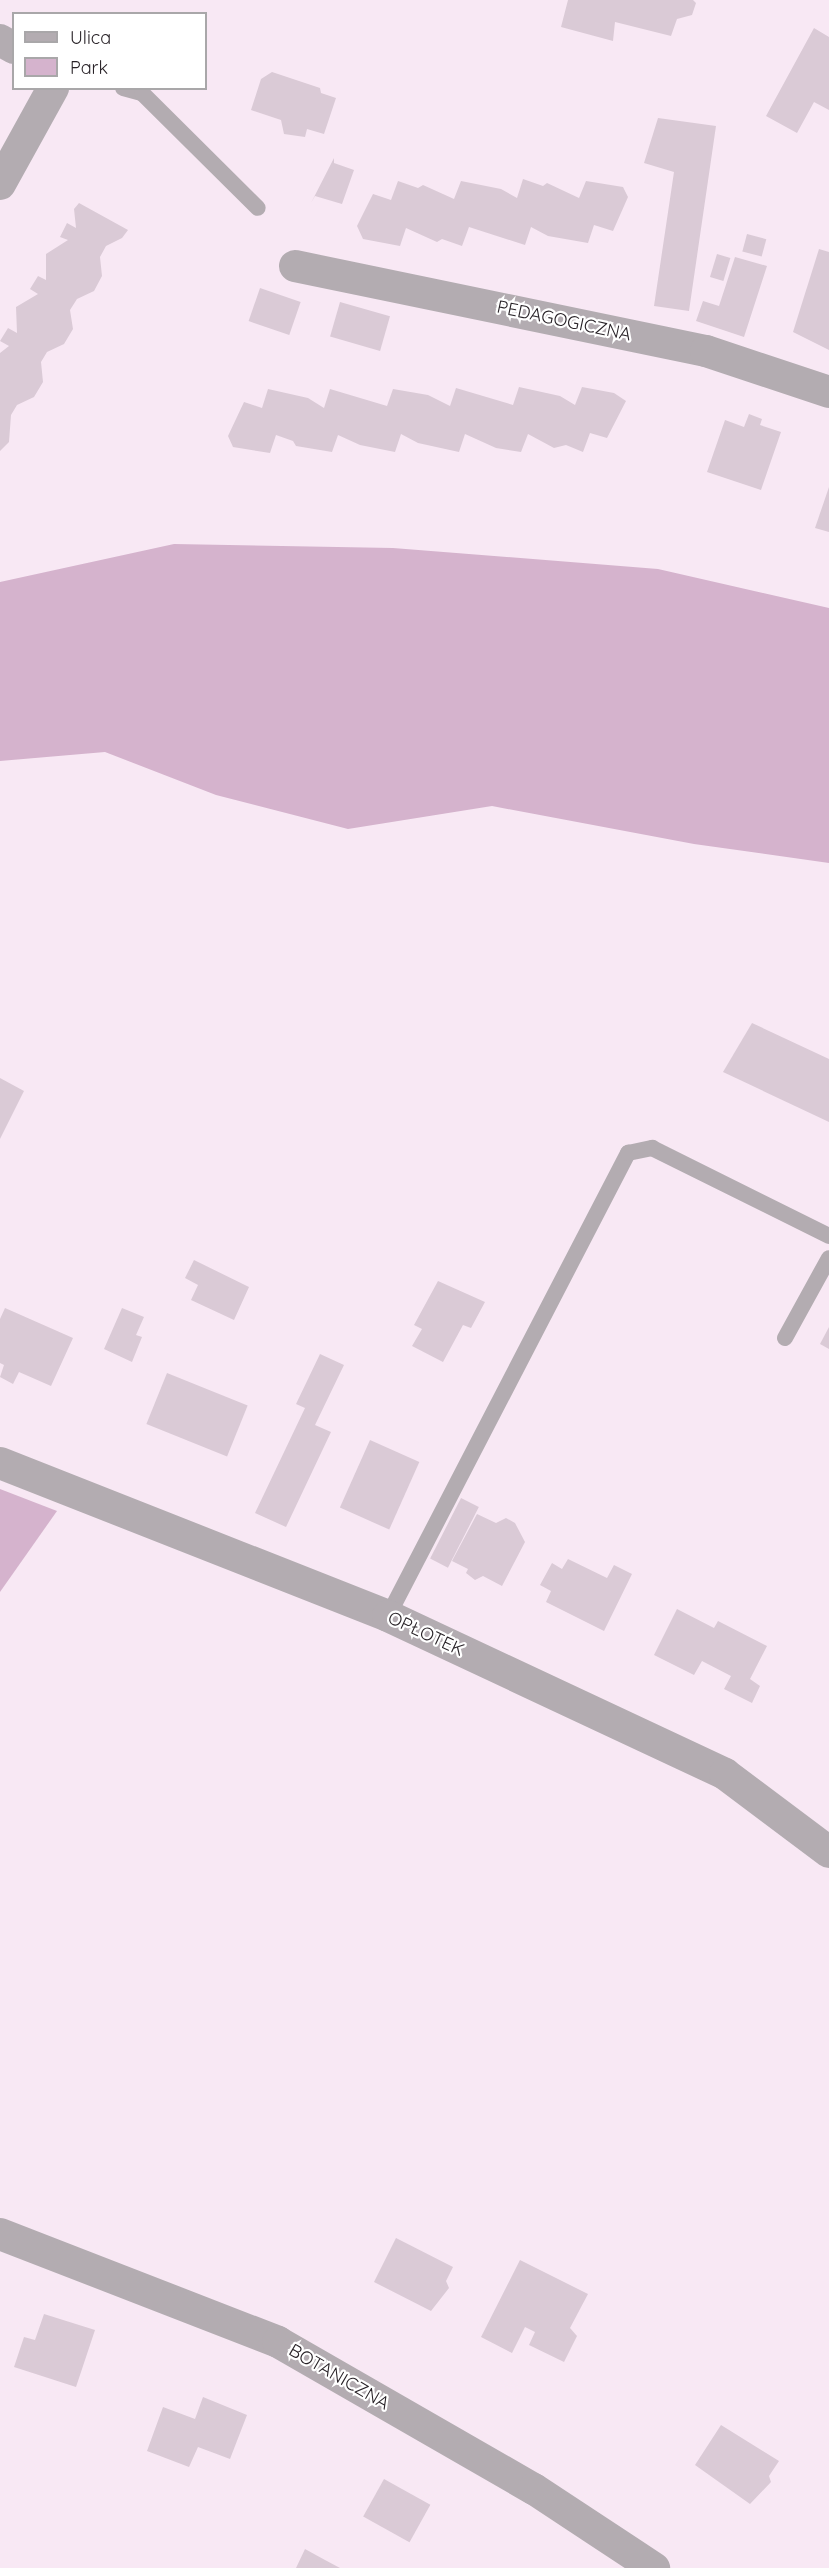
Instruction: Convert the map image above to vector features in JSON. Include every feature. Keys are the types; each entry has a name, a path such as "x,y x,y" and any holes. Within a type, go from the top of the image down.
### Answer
{"street":[{"path":"0,184 52,90"},
{"name":"PEDAGOGICZNA","path":"295,266 706,351 829,392"},
{"name":"OPŁOTEK","path":"0,1463 388,1616 725,1774 829,1852"},
{"name":"BOTANICZNA","path":"0,2234 278,2342 534,2489 654,2568"}],"lane":[{"path":"131,90 142,93 258,208"},
{"path":"388,1616 628,1153 652,1148 829,1236"},
{"path":"785,1338 829,1258"}],"green space":[{"path":"174,544 393,548 658,569 829,608 829,863 694,844 492,806 348,829 216,795 105,752 0,761 0,582"},
{"path":"0,1489 57,1511 0,1592"}],"building":[{"path":"568,0 693,0 696,3 692,15 677,19 671,36 615,22 613,41 561,27"},
{"path":"814,28 829,37 829,110 814,102 797,133 766,116"},
{"path":"272,72 320,88 321,93 336,98 324,134 307,129 305,137 284,134 281,120 251,110 261,79"},
{"path":"658,118 716,126 689,311 654,306 674,172 644,163"},
{"path":"334,158 334,163 354,170 342,204 315,196 311,203"},
{"path":"523,179 543,186 547,183 579,198 586,181 623,187 628,197 613,231 594,225 588,243 548,236 531,227 525,245 469,227 462,246 442,239 437,242 406,228 400,246 363,239 357,226 373,194 391,200 398,181 418,188 423,185 454,199 461,181 501,189 517,198"},
{"path":"79,203 128,230 122,238 106,246 100,257 102,276 94,291 77,299 70,310 73,329 64,344 47,352 41,362 43,382 34,397 17,405 11,415 9,442 0,451 0,353 9,346 0,341 8,328 17,333 16,307 38,294 30,289 38,276 46,280 46,254 68,240 60,237 67,223 76,228 74,209"},
{"path":"747,234 766,239 762,257 742,251"},
{"path":"819,249 829,252 829,350 793,332"},
{"path":"717,254 730,258 723,281 710,277"},
{"path":"735,257 767,266 744,337 696,321 703,301 719,306"},
{"path":"260,288 301,302 289,335 249,321"},
{"path":"340,302 390,316 380,351 330,337"},
{"path":"519,387 560,396 575,405 582,387 614,393 626,401 607,438 590,433 583,452 566,445 554,448 528,434 521,452 496,448 465,434 459,452 418,443 401,434 395,452 360,445 338,435 332,452 296,446 293,441 276,435 270,453 233,447 228,436 244,402 262,408 268,389 308,398 324,408 330,389 387,406 393,389 428,395 450,406 456,388 513,405"},
{"path":"749,414 762,419 760,425 781,432 761,490 707,472 725,420 744,427"},
{"path":"829,487 829,532 815,528"},
{"path":"752,1023 829,1059 829,1122 723,1072"},
{"path":"0,1078 24,1091 0,1139"},
{"path":"194,1260 249,1287 234,1320 191,1300 198,1285 185,1278"},
{"path":"438,1281 485,1302 471,1328 463,1325 443,1362 412,1346 422,1329 414,1325"},
{"path":"5,1308 73,1338 51,1386 19,1372 13,1384 0,1377 4,1365 0,1363 0,1319"},
{"path":"122,1308 144,1317 136,1335 142,1337 132,1362 104,1349"},
{"path":"829,1327 829,1349 820,1344"},
{"path":"320,1354 344,1365 315,1425 331,1432 286,1527 255,1513 305,1408 296,1404"},
{"path":"167,1373 248,1406 227,1457 146,1424"},
{"path":"370,1440 419,1462 389,1530 340,1508"},
{"path":"461,1498 479,1507 448,1568 430,1559"},
{"path":"477,1514 496,1523 506,1518 515,1523 525,1542 502,1586 483,1576 475,1580 466,1573 468,1569 452,1561"},
{"path":"568,1559 607,1578 614,1565 632,1574 604,1631 546,1602 551,1591 540,1585 552,1563 562,1569"},
{"path":"677,1609 714,1628 718,1621 767,1646 750,1679 760,1686 752,1703 724,1689 731,1676 702,1661 694,1675 654,1655"},
{"path":"396,2238 453,2267 446,2281 449,2288 431,2311 374,2282"},
{"path":"520,2260 588,2294 570,2328 577,2336 564,2362 529,2345 535,2332 525,2327 512,2353 481,2337"},
{"path":"44,2314 95,2330 76,2387 14,2367 24,2337 35,2340"},
{"path":"203,2397 247,2415 230,2459 198,2447 189,2467 147,2451 163,2407 195,2419"},
{"path":"721,2425 779,2461 769,2476 771,2482 750,2504 695,2465"},
{"path":"384,2479 430,2505 410,2542 363,2517"},
{"path":"305,2549 325,2560 340,2568 296,2568"}]}
